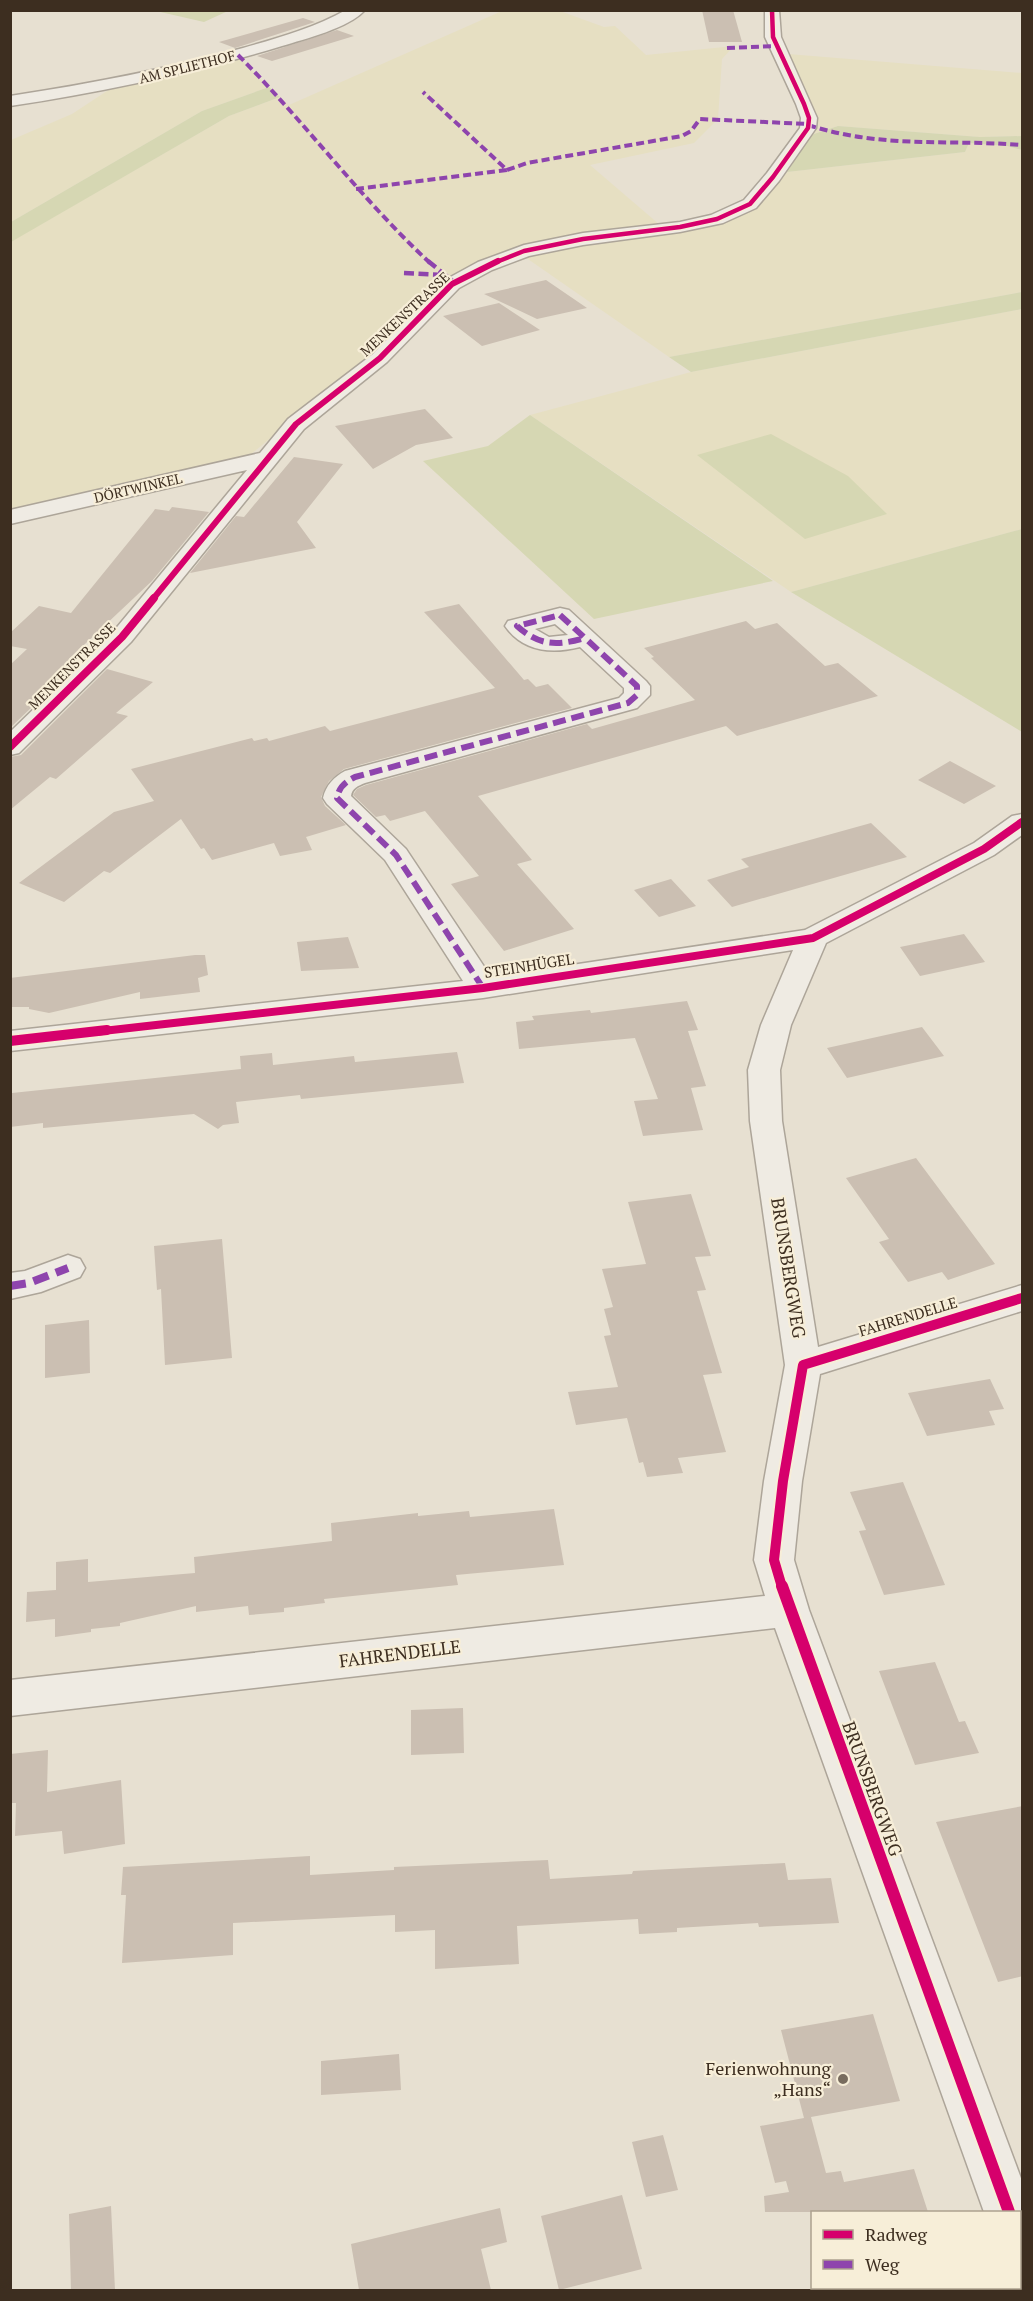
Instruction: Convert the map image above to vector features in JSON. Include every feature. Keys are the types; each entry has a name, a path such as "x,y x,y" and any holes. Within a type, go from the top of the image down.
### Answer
{"street":[{"name":"AM SPLIETHOF","path":"10,101 80,91 238,54 330,26 358,10"},
{"name":"MENKENSTRASSE","path":"10,747 122,637 201,543 266,459 302,419 380,358 452,284 485,266 524,252 554,244 680,227 717,219 750,204 773,177 808,128 809,118 804,104 773,37 772,10"},
{"name":"DÖRTWINKEL","path":"10,517 266,459"},
{"name":"STEINHÜGEL","path":"483,988 396,855 337,798 338,790 345,782 355,777 628,703 637,695 637,686 586,638"},
{"name":"STEINHÜGEL","path":"10,1041 483,988 813,938 984,849 1023,822"},
{"name":"BRUNSBERGWEG","path":"813,938 776,1024 764,1070 766,1121 803,1365 783,1480 774,1560 789,1610 1009,2211"},
{"path":"10,1286 29,1283 68,1268"},
{"name":"FAHRENDELLE","path":"803,1365 1023,1298"},
{"name":"FAHRENDELLE","path":"10,1698 789,1610"}],"shaded area":[{"path":"502,11 560,11 604,27 615,26 646,55 734,46 722,59 718,119 694,143 590,165 660,225 574,236 518,249 423,304 372,354 250,455 236,462 11,513 10,242 229,116 280,97 289,105"},
{"path":"788,54 1022,73 1022,136 980,137 838,126 811,135 816,119"},
{"path":"239,58 269,87 202,111 11,222 11,140 72,114 110,89"},
{"path":"969,143 1007,146 1022,150 1022,292 669,357 525,257 563,247 723,221 742,215 758,205 787,172 965,152"},
{"path":"1022,309 1022,529 791,592 530,415 691,372"}],"green space":[{"path":"225,10 228,11 204,22 156,11"},
{"path":"269,87 280,97 229,116 11,242 11,222 202,111"},
{"path":"838,126 980,137 1022,136 1022,150 1007,146 969,143 965,152 787,172 811,135"},
{"path":"1022,292 1022,309 691,372 669,357"},
{"path":"530,415 773,581 594,619 423,461 488,446"},
{"path":"771,434 848,476 887,514 805,539 697,455"},
{"path":"1022,529 1022,732 791,592"}],"building":[{"path":"702,10 733,10 742,42 709,42"},
{"path":"303,18 315,22 235,48 219,42"},
{"path":"337,30 354,36 272,61 257,56"},
{"path":"546,280 587,308 537,319 484,294"},
{"path":"499,303 540,330 482,346 443,316"},
{"path":"425,409 453,438 416,445 373,469 335,426"},
{"path":"294,457 343,464 297,522 316,548 190,573 236,516 244,517"},
{"path":"172,507 209,512 152,581 69,659 79,662 10,728 10,665 27,649 10,646 10,633 39,606 71,613 155,509 169,511"},
{"path":"459,604 524,680 528,679 536,687 548,684 572,708 344,769 329,781 321,797 325,806 346,825 306,837 312,850 280,856 274,843 212,860 204,848 201,849 181,819 110,873 104,871 64,902 19,883 114,812 154,801 131,769 252,738 254,741 267,738 269,741 325,726 330,731 495,688 424,612"},
{"path":"746,621 755,629 777,623 825,666 838,663 878,696 737,736 726,726 478,796 532,860 517,864 574,929 504,951 451,884 479,876 425,811 390,821 385,815 376,817 353,795 357,789 366,785 587,724 592,729 695,700 651,658 654,657 644,648"},
{"path":"107,669 153,682 116,713 128,716 56,779 50,777 10,810 10,757 21,755"},
{"path":"950,761 996,786 964,804 918,780"},
{"path":"871,823 907,857 732,907 707,880 749,867 741,859"},
{"path":"671,879 696,906 659,917 634,890"},
{"path":"964,934 985,962 920,976 900,947"},
{"path":"348,937 359,968 301,971 297,942"},
{"path":"205,955 208,975 198,978 200,992 140,999 140,992 49,1013 29,1009 29,1007 10,1007 10,978"},
{"path":"687,1001 698,1030 688,1031 706,1086 691,1088 703,1130 643,1136 634,1101 658,1099 635,1038 519,1049 516,1022 534,1020 532,1016 590,1010 591,1013"},
{"path":"922,1027 944,1056 847,1078 827,1048"},
{"path":"457,1052 464,1083 301,1099 300,1095 236,1102 239,1123 223,1125 218,1129 194,1114 43,1128 43,1123 10,1127 12,1093 241,1069 240,1056 272,1053 273,1065 354,1056 355,1062"},
{"path":"916,1158 995,1264 948,1280 942,1272 908,1282 879,1242 889,1239 846,1178"},
{"path":"691,1194 711,1256 695,1257 706,1290 697,1291 722,1373 703,1375 726,1452 678,1458 683,1473 647,1477 643,1462 639,1463 627,1418 576,1425 568,1392 618,1387 604,1336 611,1335 604,1309 613,1307 602,1269 646,1264 628,1202"},
{"path":"222,1239 232,1358 165,1365 161,1289 157,1290 154,1246"},
{"path":"89,1320 90,1373 45,1378 45,1325"},
{"path":"990,1379 1004,1409 989,1411 995,1425 927,1436 908,1393"},
{"path":"903,1482 945,1585 884,1595 859,1531 866,1530 850,1492"},
{"path":"554,1509 564,1565 456,1575 458,1585 324,1599 325,1603 284,1608 284,1612 249,1615 248,1606 196,1612 196,1606 120,1623 120,1626 91,1629 91,1632 55,1637 55,1619 26,1622 27,1592 56,1590 56,1562 88,1559 88,1582 195,1573 194,1557 332,1541 331,1523 418,1513 418,1516 469,1511 470,1517"},
{"path":"935,1662 959,1722 965,1721 979,1753 915,1765 879,1671"},
{"path":"463,1708 464,1753 411,1755 411,1710"},
{"path":"48,1750 47,1792 121,1780 125,1844 64,1854 62,1831 15,1836 16,1803 10,1803 10,1754"},
{"path":"1023,1806 1023,1976 998,1982 936,1822"},
{"path":"310,1856 310,1875 394,1870 394,1867 548,1860 550,1879 632,1874 633,1871 785,1863 788,1880 831,1878 839,1923 759,1927 758,1923 677,1928 677,1932 639,1934 638,1919 517,1926 519,1964 435,1969 435,1930 395,1932 395,1915 233,1923 233,1955 122,1963 126,1895 121,1895 123,1867"},
{"path":"873,2014 900,2101 811,2117 826,2173 841,2171 844,2182 914,2169 928,2211 765,2212 764,2196 789,2192 786,2181 775,2183 760,2126 804,2118 781,2030"},
{"path":"399,2054 401,2090 321,2095 321,2061"},
{"path":"663,2135 678,2190 646,2197 632,2142"},
{"path":"622,2195 642,2269 559,2290 541,2216"},
{"path":"111,2206 115,2290 71,2290 69,2214"},
{"path":"500,2208 507,2242 481,2249 491,2290 359,2290 351,2244"}],"marked path":[{"path":"727,48 776,46"},
{"path":"238,55 274,91 384,218 430,263 455,283"},
{"path":"356,189 507,170 423,92"},
{"path":"507,170 527,163 682,136 691,131 700,119 808,124"},
{"path":"808,125 848,136 879,141 1022,145"},
{"path":"404,273 445,275"},
{"path":"483,988 396,855 337,798 339,790 342,785 355,777 628,703 637,695 637,686 560,615 517,626 525,634 541,643 557,644 566,643 575,641 586,638"},
{"path":"10,1286 29,1283 68,1268"}],"cycle path":[{"path":"10,747 122,637 296,424 380,358 452,284 485,266 524,251 583,239 680,227 717,219 750,204 773,177 808,128 809,118 804,104 773,37 772,10"},
{"path":"10,1041 483,988 813,938 984,849 1022,822"},
{"path":"1009,2211 789,1610 774,1560 783,1481 803,1365 1022,1298"}],"place":[{"name":"Ferienwohnung „Hans“","path":"843,2079"}]}
